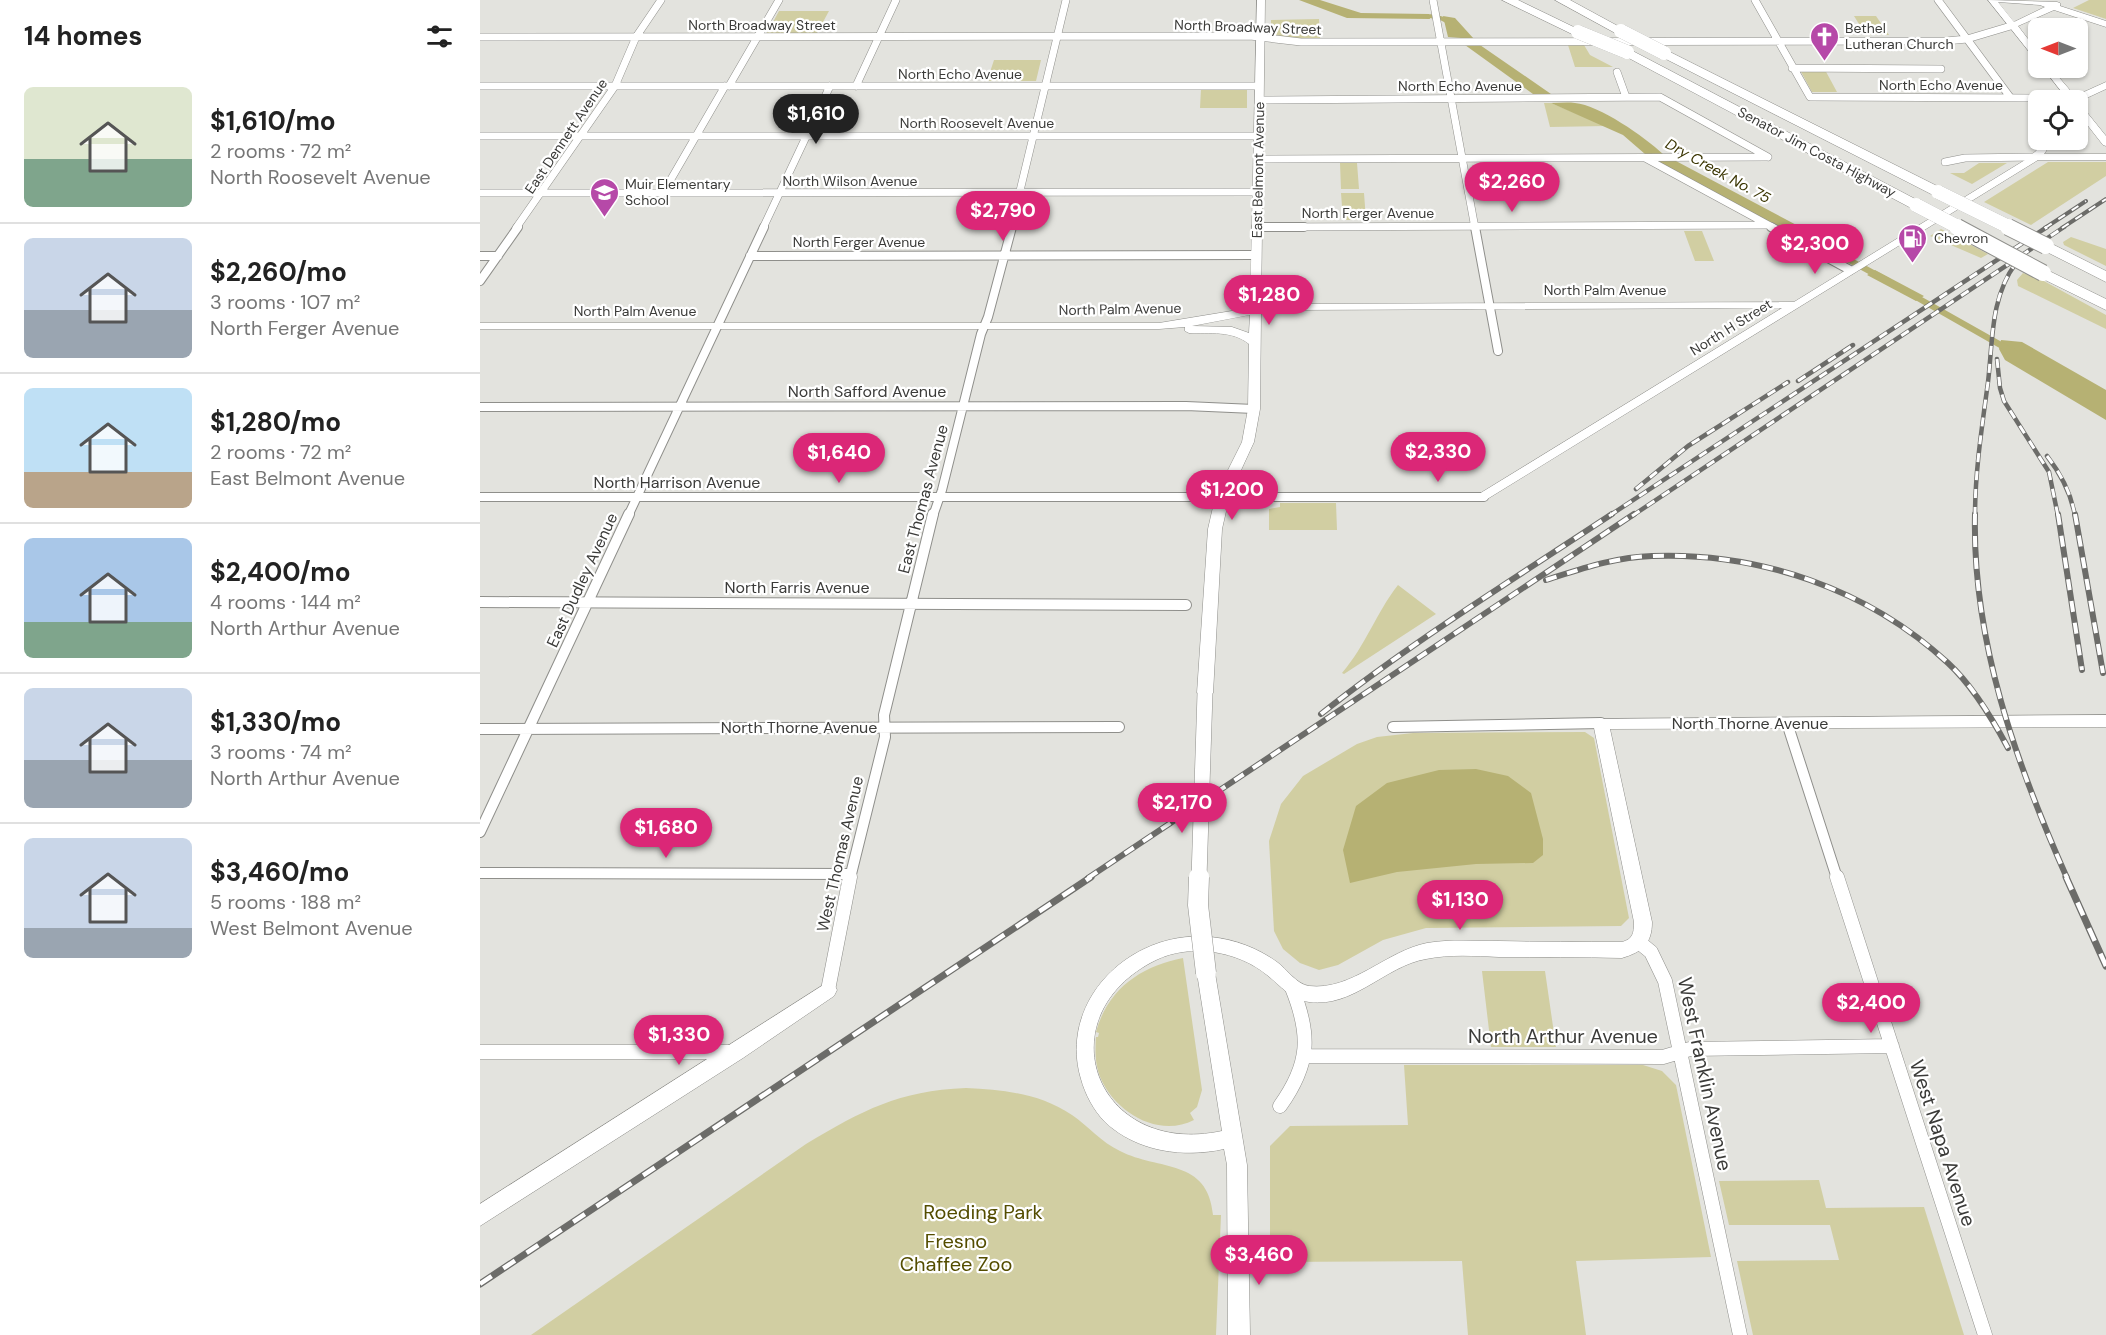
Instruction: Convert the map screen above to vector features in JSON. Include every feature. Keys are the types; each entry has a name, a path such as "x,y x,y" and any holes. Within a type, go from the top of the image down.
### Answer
{"highway":[{"path":"1509,0 1583,32"},
{"path":"1527,0 1583,32"},
{"path":"1561,0 1670,53"},
{"path":"1586,0 1640,31 1670,53"},
{"name":"Senator Jim Costa Highway","path":"1583,32 1627,52 2106,305"},
{"name":"Senator Jim Costa Highway","path":"1670,53 1719,81 2067,255"},
{"path":"2067,255 2106,272"},
{"path":"2067,255 2106,277"}],"main road":[{"name":"East Belmont Avenue","path":"1239,1335 1239,1199 1234,1137 1206,973 1198,905 1205,693 1217,517 1223,494 1248,442 1254,409 1261,0"},
{"path":"1992,0 2028,44"},
{"path":"2000,0 2034,2 2106,24"},
{"path":"2014,25 2066,0"},
{"path":"2055,78 2065,90"},
{"path":"2088,93 2106,85"},
{"path":"2088,120 2106,143"},
{"name":"North H Street","path":"1484,497 2035,158 2041,150"},
{"path":"2035,158 2106,157"},
{"name":"North Palm Avenue","path":"480,326 1159,326 1187,323 1254,309 1300,306 1796,306"},
{"path":"1159,326 1232,330 1243,333 1254,342"},
{"name":"North Thorne Avenue","path":"1601,723 2106,721"},
{"path":"1234,1137 1204,1144 1174,1144 1146,1137 1121,1123 1094,1094 1085,1069 1083,1044 1088,1019 1099,996 1116,976 1144,957 1176,946 1209,944 1242,951 1265,963 1292,988 1308,994 1323,995 1338,991 1396,961 1433,950 1622,950 1640,943 1644,934 1643,922 1601,723"},
{"path":"480,1216 736,1052 828,990"}],"street":[{"name":"East Dennett Avenue","path":"480,281 615,86 636,37 661,0"},
{"path":"663,193 779,0"},
{"path":"855,86 896,0"},
{"name":"East Thomas Avenue","path":"885,727 884,716 911,603 1021,192 1066,0"},
{"path":"1433,0 1498,351"},
{"path":"1755,0 1792,68 1941,69"},
{"path":"1938,0 2010,97"},
{"name":"North Broadway Street","path":"480,37 1240,36 1301,42 1778,41 1967,39 2014,25"},
{"name":"North Echo Avenue","path":"1792,68 1810,97 2028,97"},
{"path":"1617,72 1626,97"},
{"name":"North Echo Avenue","path":"480,86 1259,86"},
{"name":"East Dudley Avenue","path":"480,832 830,86"},
{"name":"North Echo Avenue","path":"1259,100 1660,97 1768,157 1644,158"},
{"name":"North Roosevelt Avenue","path":"480,136 1258,136"},
{"path":"1257,159 1644,158 1850,270"},
{"path":"1946,162 1965,158 2035,158"},
{"name":"North Wilson Avenue","path":"480,193 1257,192"},
{"name":"North Ferger Avenue","path":"1256,227 1767,225"},
{"path":"480,255 498,255"},
{"name":"North Ferger Avenue","path":"750,255 1256,255"},
{"name":"North Safford Avenue","path":"480,407 963,406 1254,409"},
{"name":"North Harrison Avenue","path":"480,497 1197,497"},
{"path":"1254,497 1484,497"},
{"name":"North Farris Avenue","path":"480,602 1186,605"},
{"name":"North Thorne Avenue","path":"1393,727 1601,723"},
{"name":"West Napa Avenue","path":"1787,723 1985,1335"},
{"name":"West Thomas Avenue","path":"828,990 851,874 885,737 885,727"},
{"name":"North Thorne Avenue","path":"480,729 1119,727"},
{"path":"480,873 851,874"},
{"name":"West Franklin Avenue","path":"1640,943 1651,952 1665,981 1740,1335"},
{"path":"1280,1106 1296,1082 1305,1056 1304,1018 1292,988"},
{"name":"North Arthur Avenue","path":"1305,1056 1663,1057 1690,1049 1892,1046"},
{"path":"480,1052 736,1052"}],"green space":[{"path":"2089,0 2106,0 2106,19 2073,8"},
{"path":"779,11 829,11 817,33 767,33"},
{"path":"1854,16 1876,16 1889,35 1866,35"},
{"path":"1319,19 1320,38 1296,39 1271,36 1271,20"},
{"path":"1568,45 1584,45 1590,55 1613,67 1575,67"},
{"path":"994,60 1041,60 1036,81 987,81"},
{"path":"1799,68 1824,68 1837,92 1812,92"},
{"path":"1201,89 1247,89 1247,108 1200,108"},
{"path":"1544,103 1551,103 1606,126 1550,127"},
{"path":"2048,162 2106,162 2106,176 2031,225 1984,202"},
{"path":"1340,163 1357,163 1359,189 1341,189"},
{"path":"1979,163 2007,163 1972,184 1950,173 1964,173"},
{"path":"1341,193 1364,193 1366,220 1343,220"},
{"path":"1941,229 1988,254 1981,258 1930,236"},
{"path":"1684,231 1702,231 1714,261 1695,261"},
{"path":"2071,237 2106,249 2106,266 2064,245 2063,242"},
{"path":"2023,273 2042,280 2106,315 2106,329 2018,286 2017,280"},
{"path":"1280,503 1336,503 1337,530 1269,530 1269,509 1280,507"},
{"path":"1398,585 1436,614 1344,674 1342,673 1358,651"},
{"path":"1585,732 1594,738 1629,918 1621,926 1426,928 1383,940 1338,965 1319,970 1300,963 1283,949 1274,931 1269,841 1281,804 1303,776 1357,744 1377,737 1413,733"},
{"path":"1183,958 1202,1090 1197,1107 1190,1113 1194,1120 1181,1125 1167,1126 1153,1124 1128,1112 1108,1091 1099,1074 1096,1037 1099,1033 1096,1032 1109,1003 1118,991 1141,973"},
{"path":"1482,971 1545,971 1556,1047 1491,1047"},
{"path":"1404,1065 1643,1065 1662,1071 1676,1085 1711,1257 1576,1261 1586,1335 1468,1335 1462,1261 1270,1262 1270,1146 1290,1126 1408,1125"},
{"name":"Roeding Park","path":"966,1088 1021,1094 1047,1102 1072,1115 1120,1151 1179,1169 1192,1175 1202,1184 1209,1197 1213,1215 1221,1215 1216,1335 531,1335 826,1132 864,1112 901,1098 920,1093"},
{"path":"1819,1180 1826,1208 1924,1207 1964,1335 1753,1335 1737,1261 1839,1260 1830,1225 1729,1225 1719,1181"}],"shaded area":[{"path":"1299,0 1320,0 1361,13 1429,14 1430,19 1347,18"},
{"path":"1443,16 1455,18 1474,39 1448,37"},
{"path":"1465,45 1480,45 1551,94 1533,94"},
{"path":"1551,103 1575,103 1596,109 1634,131 1663,154 1645,154 1623,135"},
{"path":"1676,161 1853,255 1842,262 1657,162"},
{"path":"1875,270 1924,296 1916,301 1867,275"},
{"path":"2001,340 2022,342 2106,390 2106,420 2005,360 1999,349"},
{"path":"1476,769 1508,776 1531,793 1543,839 1543,855 1533,863 1476,864 1397,872 1350,883 1343,850 1356,806 1387,783 1439,770"}],"waterway":[{"name":"Dry Creek No. 75","path":"1414,16 1443,18 1455,29"},
{"name":"Dry Creek No. 75","path":"1835,252 1886,280"},
{"name":"Dry Creek No. 75","path":"1906,291 2013,352"}],"railway":[{"path":"2062,228 2106,199"},
{"path":"2045,228 2086,201"},
{"path":"1609,516 2047,227"},
{"path":"1632,516 2064,227"},
{"path":"1975,514 1981,432 1994,320 2001,291 2016,263"},
{"path":"1798,381 1853,345"},
{"path":"1997,359 2000,388 2004,401 2049,472 2058,516"},
{"path":"1636,489 1688,446 1788,382"},
{"path":"2047,456 2065,484 2075,516"},
{"path":"1321,714 1428,636 1612,514"},
{"path":"1088,878 1634,514"},
{"path":"1975,514 1976,561 1989,655 2015,746 2048,835 2067,878"},
{"path":"2058,514 2082,670"},
{"path":"2075,514 2103,673"},
{"path":"1546,580 1611,561 1652,556 1692,556 1733,561 1811,580 1883,614 1917,637 1948,663 1981,703 2008,748"},
{"path":"480,1284 1091,877"},
{"path":"2066,877 2106,966"}],"place":[{"name":"Bethel Lutheran Church","path":"1824,62"},
{"name":"Muir Elementary School","path":"604,218"},
{"name":"Chevron","path":"1913,264"}],"park label":[{"name":"Fresno Chaffee Zoo","path":"956,1252"}]}
